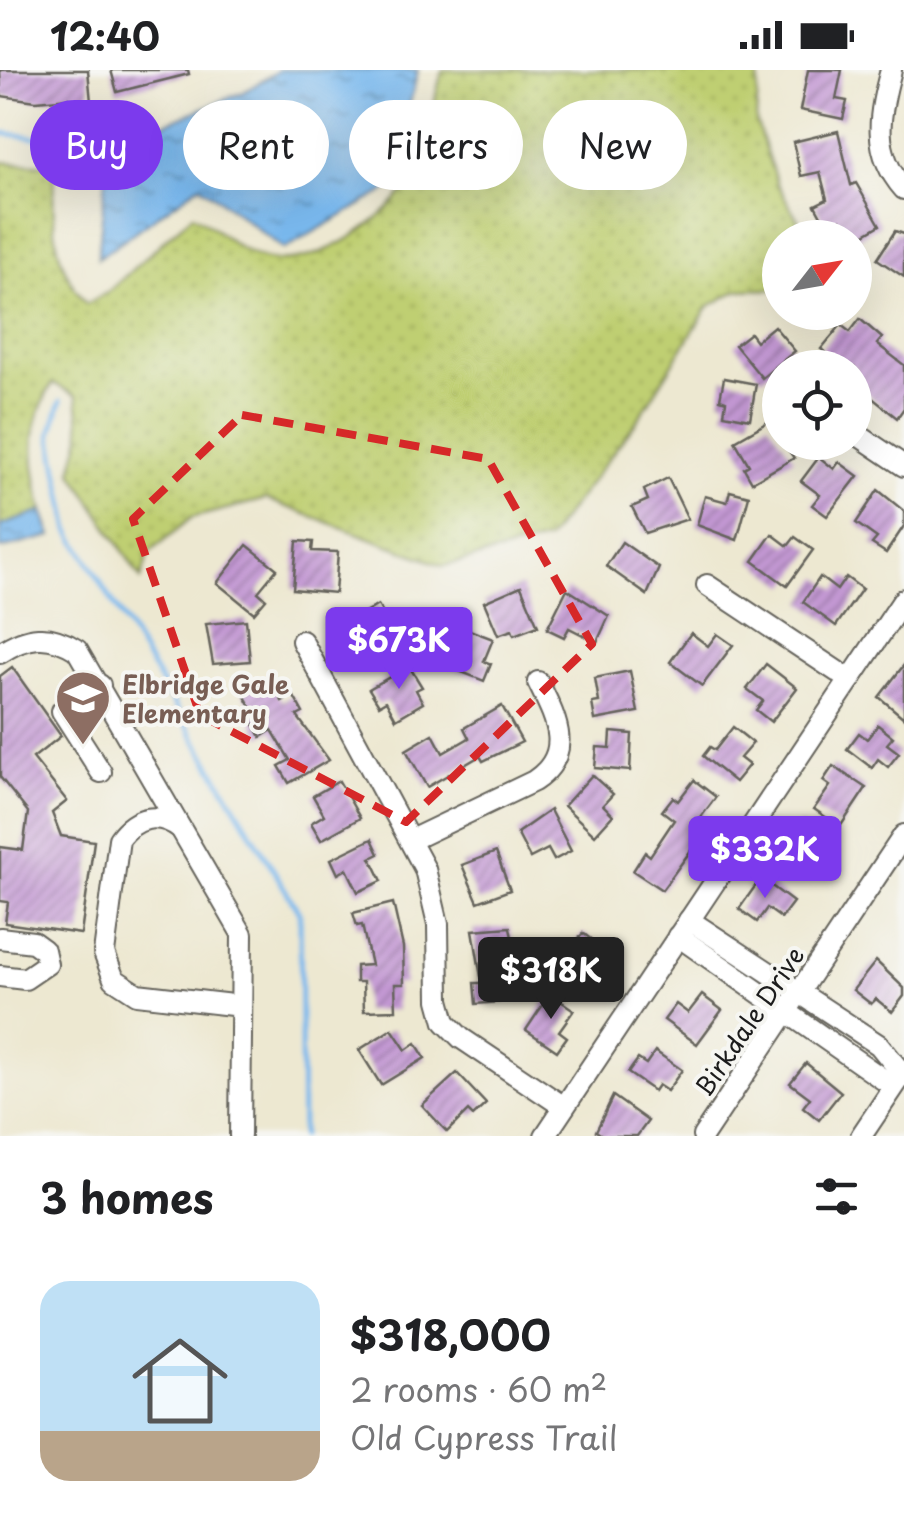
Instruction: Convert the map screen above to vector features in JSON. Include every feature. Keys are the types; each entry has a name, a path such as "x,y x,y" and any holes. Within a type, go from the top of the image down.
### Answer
{"street":[{"path":"891,70 879,114 879,136 888,167 904,189"},
{"path":"872,444 904,466"},
{"path":"707,585 850,680"},
{"path":"545,1136 904,598"},
{"path":"0,653 28,638 62,640 77,650 242,934 240,1136"},
{"path":"302,641 413,840 438,924 440,1000 445,1022 460,1038 564,1107"},
{"path":"413,840 534,781 551,767 560,735 538,682"},
{"path":"100,685 62,711 101,772"},
{"path":"182,830 172,822 148,818 136,821 119,839 105,939 107,966 114,979 137,994 241,1006"},
{"name":"Birkdale Drive","path":"702,1136 904,834"},
{"path":"684,928 792,1002 879,1046 904,1074 861,1136"},
{"path":"0,938 33,942 44,950 47,964 25,979 0,976"}],"highlighted area":[{"path":"242,415 488,459 592,644 406,822 200,715 133,519"}],"green space":[{"path":"443,70 759,70 756,121 777,184 798,220 762,220 762,289 738,290 708,307 639,418 547,540 444,566 266,499 191,518 149,553 141,579 72,471 81,436 77,396 53,383 38,415 33,446 43,511 0,526 0,162 30,164 30,190 54,190 60,255 86,304 109,291 193,214 254,254 286,260 334,247 379,217 404,190 523,190 523,100 434,100"}],"water":[{"path":"279,70 418,70 411,100 349,100 349,190 387,190 284,249 207,190 329,190 329,100 224,100"},
{"path":"183,116 183,190 193,190 98,258 105,190 163,190 163,124"},
{"path":"43,511 52,536 0,549 0,526"}],"building":[{"path":"0,70 88,70 91,100 1,96"},
{"path":"111,70 188,70 189,74 117,92"},
{"path":"808,70 842,70 836,99 847,101 843,119 800,110"},
{"path":"838,131 851,185 856,183 880,225 872,230 872,220 823,220 815,205 827,199 820,172 801,176 793,142"},
{"path":"895,231 904,234 904,277 877,259"},
{"path":"872,329 882,338 877,344 904,365 904,408 897,418 872,398 872,350 821,349 837,330"},
{"path":"769,330 777,330 794,350 762,350 762,378 735,345 750,333 756,341"},
{"path":"724,378 756,384 750,419 724,414 726,401 720,399"},
{"path":"762,425 762,460 790,460 752,482 744,468 749,465 735,441"},
{"path":"817,460 834,469 839,462 858,476 827,516 812,505 820,495 801,481"},
{"path":"668,478 688,519 645,533 632,507 648,500 644,490"},
{"path":"878,490 904,511 904,526 886,553 872,544 877,538 856,523"},
{"path":"730,491 749,496 737,540 697,525 705,496 727,502"},
{"path":"772,534 788,546 795,537 813,550 787,586 753,561"},
{"path":"297,541 313,542 312,551 338,552 335,593 293,589"},
{"path":"622,542 659,568 647,595 606,566"},
{"path":"247,545 277,569 258,592 266,599 254,613 217,583"},
{"path":"820,577 837,590 846,577 862,589 836,626 803,602"},
{"path":"521,586 538,626 514,635 512,630 498,635 484,602"},
{"path":"567,589 609,616 597,642 569,628 564,637 547,629"},
{"path":"378,605 399,641 361,663 353,648 359,644 347,624"},
{"path":"246,620 250,661 213,664 206,624"},
{"path":"459,626 493,639 484,661 491,664 484,681 444,665"},
{"path":"691,633 708,646 717,634 733,645 702,686 670,662"},
{"path":"766,664 797,688 771,722 756,710 763,701 747,689"},
{"path":"904,665 904,718 879,697"},
{"path":"409,666 422,687 416,690 423,703 396,719 386,701 379,705 369,689"},
{"path":"12,667 61,736 33,758 67,801 52,813 61,836 94,841 81,934 5,923 8,902 0,901 0,847 23,850 28,812 0,777 0,676"},
{"path":"630,671 638,712 595,720 592,703 599,702 595,678"},
{"path":"269,679 282,701 293,695 303,713 297,716 329,760 289,783 279,766 290,760 272,730 261,737 246,710 251,707 243,693"},
{"path":"502,706 522,742 483,761 480,756 427,787 406,750 433,734 443,753 469,738 464,728"},
{"path":"878,725 893,737 887,744 899,753 888,767 878,759 872,768 847,749 859,733 867,739"},
{"path":"733,727 753,743 740,758 749,765 735,782 703,756 710,747 715,750"},
{"path":"611,732 632,734 630,771 595,768 597,747 610,748"},
{"path":"833,766 866,788 840,827 814,809 830,786 823,781"},
{"path":"592,775 613,794 603,805 613,815 595,835 564,806"},
{"path":"694,780 716,797 701,817 710,824 662,890 633,871 645,852 650,856 674,820 662,811 673,797 678,801"},
{"path":"339,781 360,818 321,840 311,823 324,815 313,796"},
{"path":"550,810 571,851 554,860 548,849 530,858 517,833"},
{"path":"800,824 830,848 801,873 774,856"},
{"path":"372,839 379,854 371,858 382,881 358,892 347,869 338,874 331,859"},
{"path":"496,852 510,890 478,902 462,865"},
{"path":"761,878 793,902 781,918 767,908 757,922 739,909"},
{"path":"393,903 403,947 404,984 395,984 396,1010 364,1011 363,982 356,982 356,966 371,965 362,925 357,926 353,913"},
{"path":"510,927 517,964 510,964 511,978 497,979 499,1002 476,1004 474,983 482,983 473,930"},
{"path":"583,933 617,960 590,993 565,973 572,964 564,957"},
{"path":"876,961 904,988 904,996 892,1012 876,999 871,1004 853,990"},
{"path":"550,994 574,1010 559,1031 567,1037 557,1051 526,1030"},
{"path":"702,995 722,1010 697,1044 664,1020 676,1004 688,1013"},
{"path":"392,1029 406,1050 416,1043 425,1058 381,1085 359,1050"},
{"path":"655,1051 682,1070 667,1091 658,1085 654,1091 628,1073 638,1059 646,1064"},
{"path":"806,1063 841,1092 819,1120 803,1107 810,1098 790,1083"},
{"path":"457,1073 486,1104 473,1116 468,1111 447,1132 422,1105"},
{"path":"613,1096 648,1121 637,1136 603,1136 596,1131"}],"waterway":[{"path":"0,133 30,137"},
{"path":"61,401 51,434 70,531 300,914 302,1136"}],"place":[{"name":"Elbridge Gale Elementary","path":"83,747"}]}
